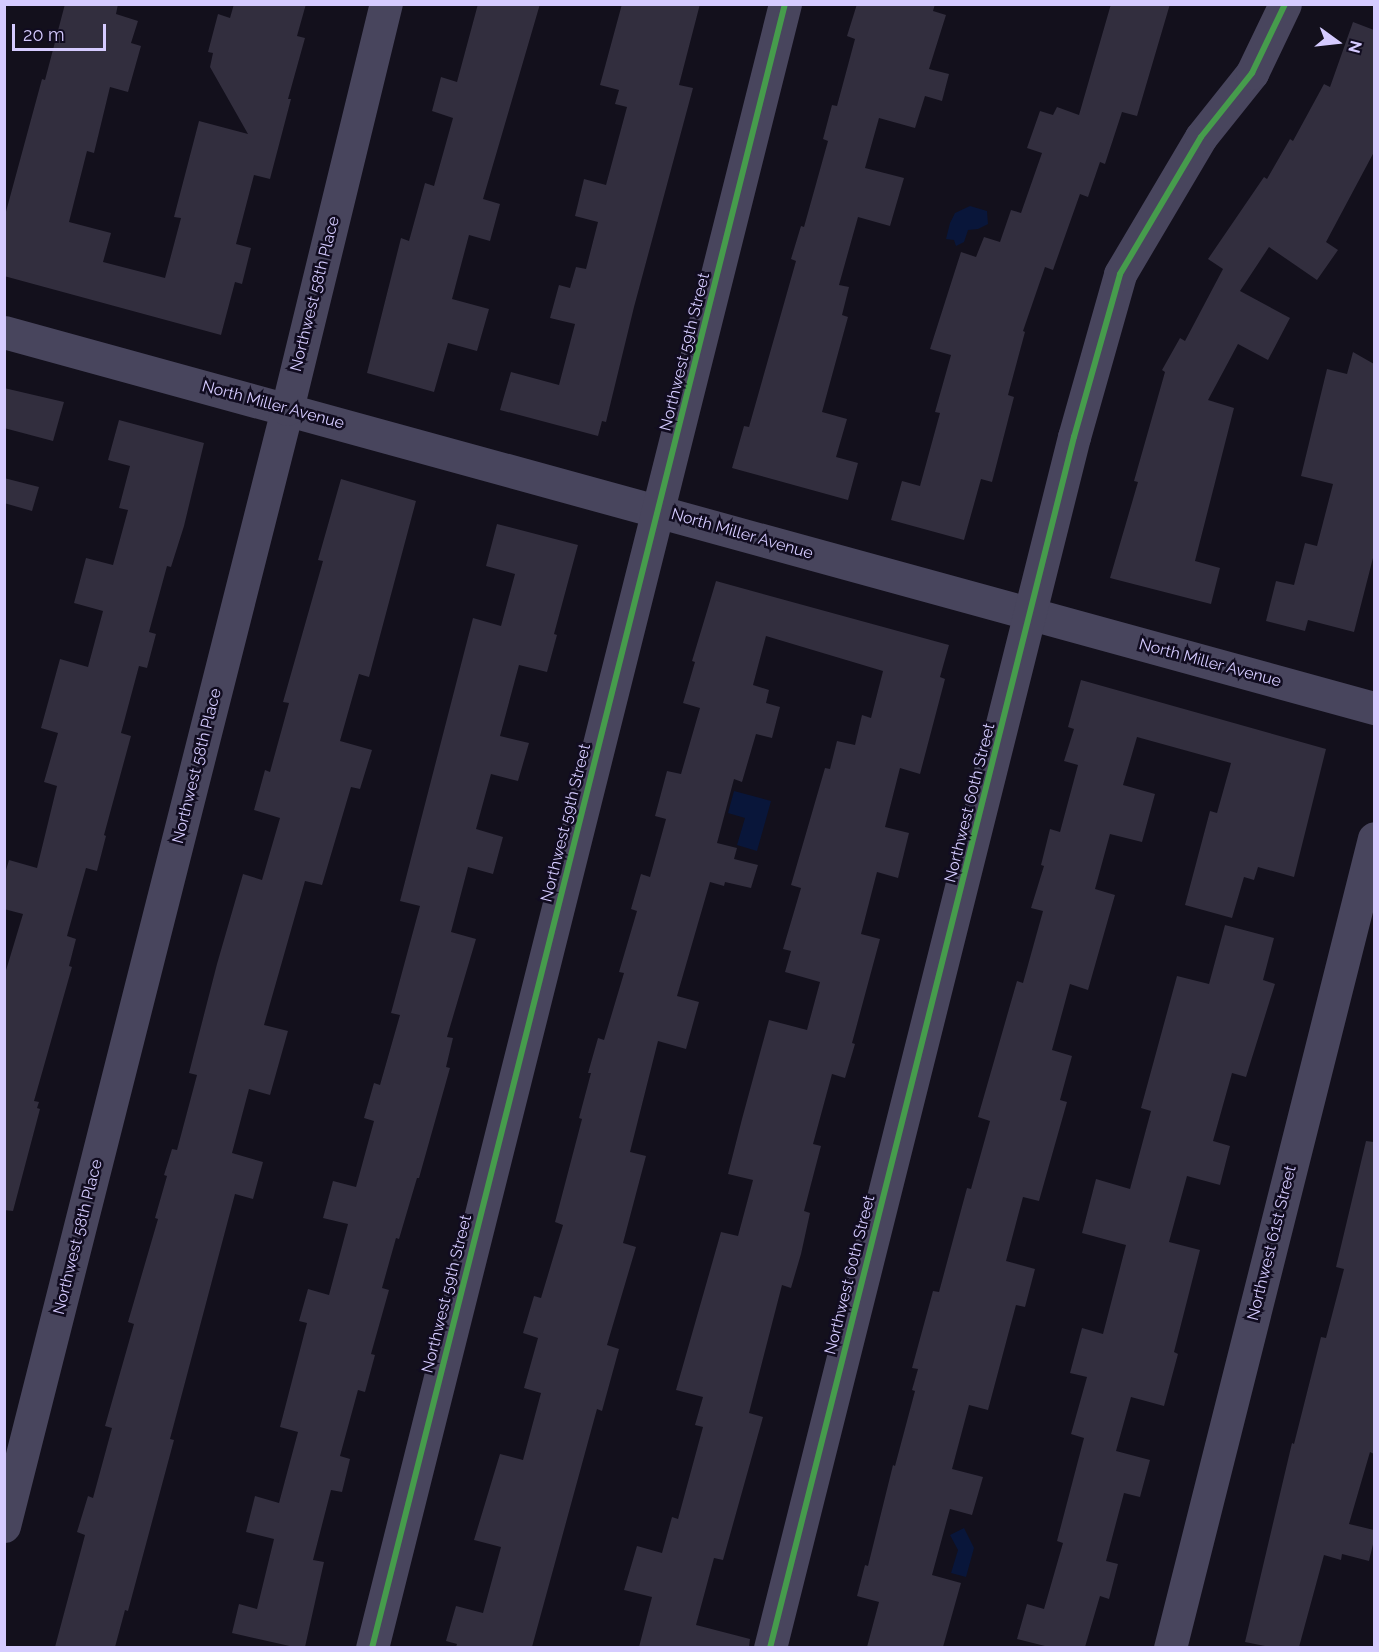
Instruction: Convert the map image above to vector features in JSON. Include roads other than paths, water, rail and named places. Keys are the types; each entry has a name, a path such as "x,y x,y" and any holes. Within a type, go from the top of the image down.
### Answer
{"street":[{"name":"Northwest 58th Place","path":"4,1526 287,409 386,4"},
{"name":"Northwest 59th Street","path":"372,1647 785,4"},
{"name":"Northwest 60th Street","path":"770,1647 1074,437 1120,274 1202,137 1252,73 1286,4"},
{"name":"North Miller Avenue","path":"4,332 1374,708"},
{"name":"Northwest 61st Street","path":"1170,1647 1374,838"}],"water":[{"path":"970,206 987,211 988,224 978,229 968,230 964,242 956,246 954,240 946,239 950,223 955,213"},
{"path":"734,791 771,801 757,851 737,845 745,818 728,813"},
{"path":"964,1528 974,1548 966,1577 951,1573 958,1550 950,1535"}]}
